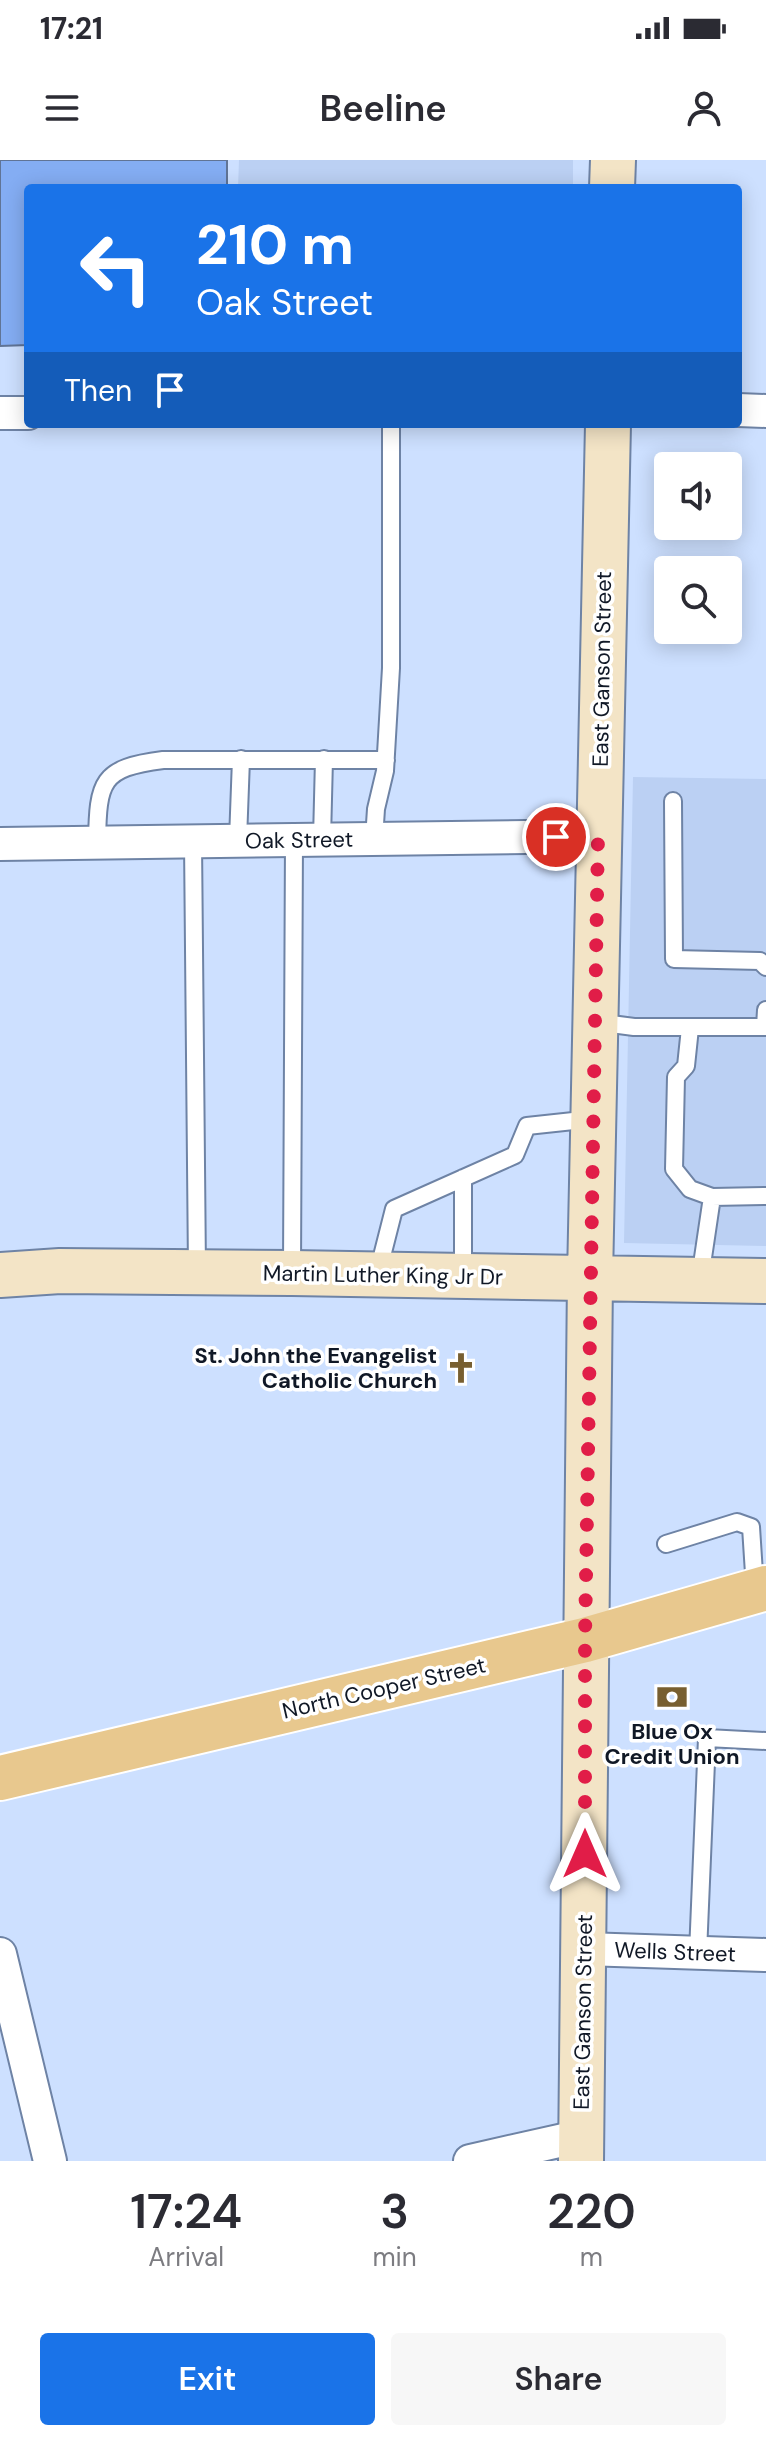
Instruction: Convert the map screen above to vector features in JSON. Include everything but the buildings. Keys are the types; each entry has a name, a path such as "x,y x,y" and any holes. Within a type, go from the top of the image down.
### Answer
{"main road":[{"name":"North Cooper Street","path":"0,1778 585,1640 760,1589"}],"street":[{"path":"612,184 613,160"},
{"path":"742,410 766,411"},
{"path":"0,413 24,413"},
{"name":"East Ganson Street","path":"581,2148 590,1278 608,428"},
{"name":"Oak Street","path":"0,844 598,836"},
{"name":"Martin Luther King Jr Dr","path":"0,1275 60,1271 766,1281"},
{"name":"Wells Street","path":"585,1949 766,1955"},
{"path":"0,1954 50,2161"},
{"path":"470,2161 581,2148"}],"lane":[{"path":"374,839 376,809 386,760 391,668 391,428"},
{"path":"238,840 241,759"},
{"path":"292,1273 308,839 324,759"},
{"path":"97,842 97,810 104,785 115,772 131,764 163,760 386,760"},
{"path":"673,801 674,959 760,961 766,967"},
{"path":"193,841 197,1273"},
{"path":"595,1021 634,1027 766,1027 766,1010"},
{"path":"690,1028 686,1066 676,1077 674,1169 690,1189 712,1197 766,1196"},
{"path":"377,1275 394,1209 515,1155 527,1126 594,1119"},
{"path":"463,1178 463,1276"},
{"path":"700,1280 712,1197"},
{"path":"666,1544 737,1522 751,1527 760,1589"},
{"path":"698,1953 707,1738 766,1741"}],"shaded area":[{"path":"239,160 573,160 573,184 238,184"},
{"path":"633,777 766,779 766,1246 624,1243"}],"place":[{"name":"St. John the Evangelist Catholic Church","path":"461,1368"},
{"name":"Blue Ox Credit Union","path":"672,1697"}],"route":[{"path":"556,837 598,836 585,1640 585,1854"}]}
